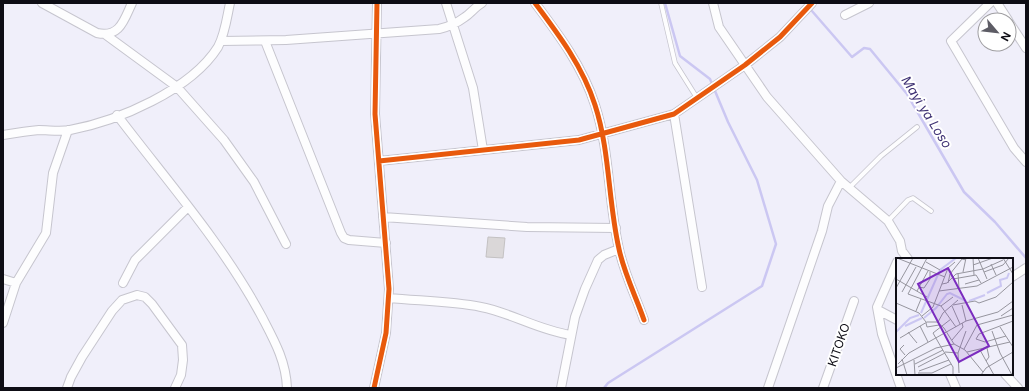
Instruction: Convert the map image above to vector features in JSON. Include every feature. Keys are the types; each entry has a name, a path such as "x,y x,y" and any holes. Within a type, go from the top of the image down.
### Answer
{"street":[{"path":"42,3 97,33 106,35 112,34 118,29 132,3"},
{"path":"3,135 38,130 68,130 94,124 148,103 177,87 207,60 221,41 230,3"},
{"path":"374,388 386,333 389,298 376,114 377,3"},
{"path":"446,3 473,88 484,150"},
{"path":"221,41 265,41 439,29 466,17 473,9 482,3"},
{"path":"535,3 570,52 585,79 595,104 603,134 619,249 644,320"},
{"path":"713,3 719,27 767,97 841,181 888,221 900,241 899,257"},
{"path":"379,161 579,140 674,114 745,65 780,37 812,3"},
{"path":"844,15 868,3"},
{"path":"990,3 951,41 1014,148 1026,162"},
{"path":"997,3 1002,12"},
{"path":"1017,34 1026,48"},
{"path":"106,35 177,87 236,155 257,188 286,244"},
{"path":"265,41 344,238 350,240 386,243"},
{"path":"674,114 702,287"},
{"path":"117,115 217,245 251,297 280,350 285,369 287,388"},
{"path":"3,323 16,282 46,234 53,173 68,130"},
{"path":"768,388 822,231 828,206 841,181"},
{"path":"123,283 134,260 188,208"},
{"path":"383,217 527,227 616,228"},
{"path":"561,388 575,316 584,289 598,260 604,254 619,249"},
{"path":"896,264 880,299 878,310 882,334 901,388"},
{"path":"1013,276 1026,268"},
{"path":"3,279 16,282"},
{"path":"67,388 82,357 112,311 122,300 137,295 144,296 152,304 182,345 183,360 181,375 175,388"},
{"path":"389,298 481,306 553,332 571,336"},
{"name":"KITOKO","path":"824,388 854,301"},
{"path":"878,310 896,319"},
{"path":"950,375 956,388"},
{"path":"1006,375 1018,388"},
{"path":"894,388 897,378"}],"lane":[{"path":"661,3 675,63 697,98"},
{"path":"849,188 880,156 917,127"},
{"path":"888,221 908,200 913,198 931,211"}],"building":[{"path":"488,237 505,238 503,258 486,257"}],"waterway":[{"path":"604,388 608,383 762,286 776,244 757,180 728,122 710,79 680,56 665,3"},
{"name":"Mayi ya Loso","path":"805,3 852,57 864,48 870,49 907,94 964,192 995,222 1026,258"}],"cycle path":[{"path":"374,388 386,333 389,289 375,114 377,3"},
{"path":"535,3 570,52 584,78 595,105 604,140 615,231 621,258 644,320"},
{"path":"379,161 579,140 674,114 745,65 780,37 812,3"}]}
